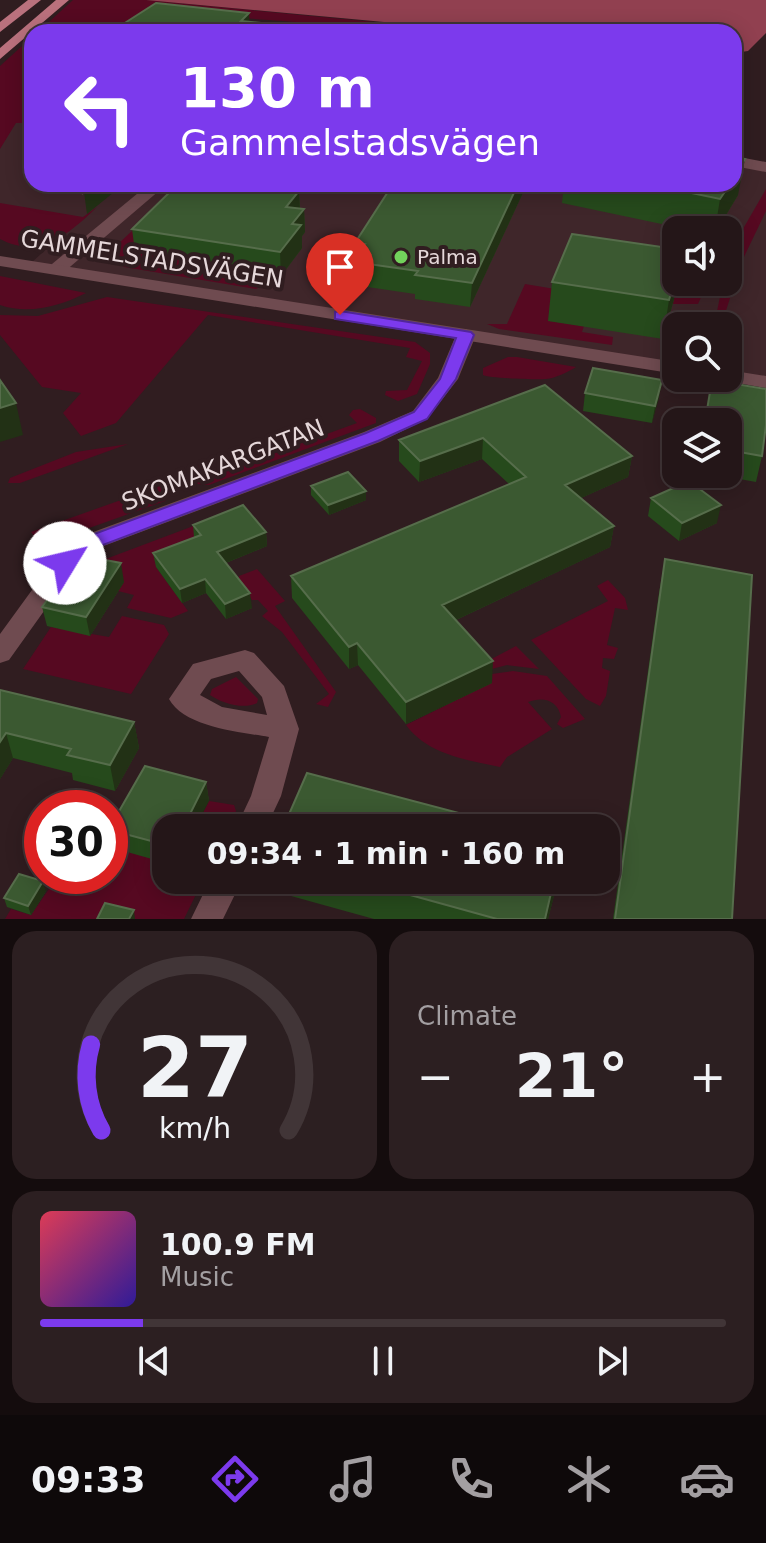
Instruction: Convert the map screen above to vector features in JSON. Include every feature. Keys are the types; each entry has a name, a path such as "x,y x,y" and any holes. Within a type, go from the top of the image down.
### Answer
{"main road":[{"path":"0,28 35,0"},
{"path":"36,24 63,0"},
{"path":"0,55 24,34"}],"street":[{"path":"742,162 766,167"},
{"path":"58,268 149,192"},
{"name":"GAMMELSTADSVÄGEN","path":"0,261 662,366"},
{"name":"SKOMAKARGATAN","path":"0,653 65,563 85,544 372,437 420,415 448,379 466,335"},
{"path":"742,378 766,382"},
{"path":"258,814 266,796 285,729"},
{"path":"207,919 219,894"}],"shaded area":[{"path":"73,0 146,0 389,24 323,24 228,17 122,24 47,24"},
{"path":"146,0 766,0 766,33 748,51 742,52 742,24 384,22"},
{"path":"24,44 24,123 16,123 0,149 0,66"},
{"path":"24,110 24,192 742,192 742,162 766,167 766,382 742,378 742,312 662,312 662,365 31,263 81,218 0,205 0,145"},
{"path":"766,189 766,211 742,261 742,231"},
{"path":"174,192 187,192 281,276 256,289 124,267 117,260 117,245"},
{"path":"0,203 83,217 97,207 53,241 28,247 0,239"},
{"path":"0,276 86,293 44,308 11,308 0,305"},
{"path":"525,284 561,290 549,321 584,326 582,332 613,337 612,345 499,329 487,324 507,324"},
{"path":"674,296 702,296 698,304 673,304"},
{"path":"720,296 731,296 726,312 717,312"},
{"path":"107,297 415,342 430,353 430,364 417,394 398,401 385,395 386,391 407,390 422,361 406,357 410,348 208,315 116,423 81,436 63,413 81,393 42,387 0,335 0,315 38,316"},
{"path":"508,357 576,367 546,379 483,375 483,368"},
{"path":"360,409 376,418 376,423 209,485 198,484 190,474 193,468 205,463 217,474 357,423 349,415 353,410"},
{"path":"128,444 20,483 8,483 10,478 76,452"},
{"path":"166,484 170,490 165,501 50,542 38,541 31,532"},
{"path":"236,510 195,539 230,584 206,593 156,567 188,611 171,618 127,608 134,595 118,591 124,582 95,563"},
{"path":"257,569 285,601 275,606 336,692 328,707 316,704 329,694 282,632 262,616 268,611 258,600 252,600 238,584 239,576"},
{"path":"608,580 625,598 628,610 615,608 607,645 618,648 614,659 603,658 602,668 610,671 606,696 600,706 586,699 531,640 608,601 597,586"},
{"path":"122,616 164,625 169,634 131,694 23,669 51,627 109,637"},
{"path":"516,646 539,669 507,665 484,671 478,666"},
{"path":"513,671 547,676 585,719 563,728 557,724 561,717 553,703 539,699 528,702 552,729 507,757 500,767 436,749 406,725 491,683 492,674"},
{"path":"236,677 258,699 257,703 233,705 210,695 212,689"},
{"path":"209,801 234,805 236,811 235,814 202,814"},
{"path":"128,837 152,853 152,894 196,894 184,919 5,919 11,909 31,915 46,894 128,894"}],"building":[{"path":"156,3 249,13 241,21 270,24 123,24"},
{"path":"170,192 298,192 286,207 304,209 292,224 301,225 280,252 132,229"},
{"path":"388,192 514,192 472,283 354,262 365,244 355,243"},
{"path":"686,192 725,192 720,199"},
{"path":"572,234 662,247 662,296 670,296 669,300 552,282"},
{"path":"593,368 662,380 655,406 585,393"},
{"path":"0,380 16,403 0,408"},
{"path":"545,385 632,456 565,485 614,526 442,605 493,661 406,702 357,643 349,647 291,576 526,477 483,438 420,461 399,440"},
{"path":"742,385 766,389 762,456 742,452 742,408 707,408 710,392 742,392"},
{"path":"348,472 366,491 328,505 311,486"},
{"path":"673,488 698,488 721,505 682,523 651,498"},
{"path":"243,505 266,532 217,552 250,593 225,604 205,579 180,589 153,553 201,535 193,525"},
{"path":"79,555 121,563 86,617 42,607"},
{"path":"665,559 752,575 732,919 615,919"},
{"path":"0,690 134,722 110,765 67,755 71,749 6,733 0,742"},
{"path":"145,766 206,782 190,814 152,814 152,841 128,835 128,796"},
{"path":"307,773 463,814 289,814"},
{"path":"19,874 24,875 24,894 35,894 28,906 4,898"},
{"path":"407,894 551,894 545,919 497,919"},
{"path":"105,903 134,910 129,919 97,919"}],"place":[{"name":"Palma","path":"401,257"}],"route":[{"path":"65,563 85,544 372,437 420,415 448,379 466,335 340,315"}]}
